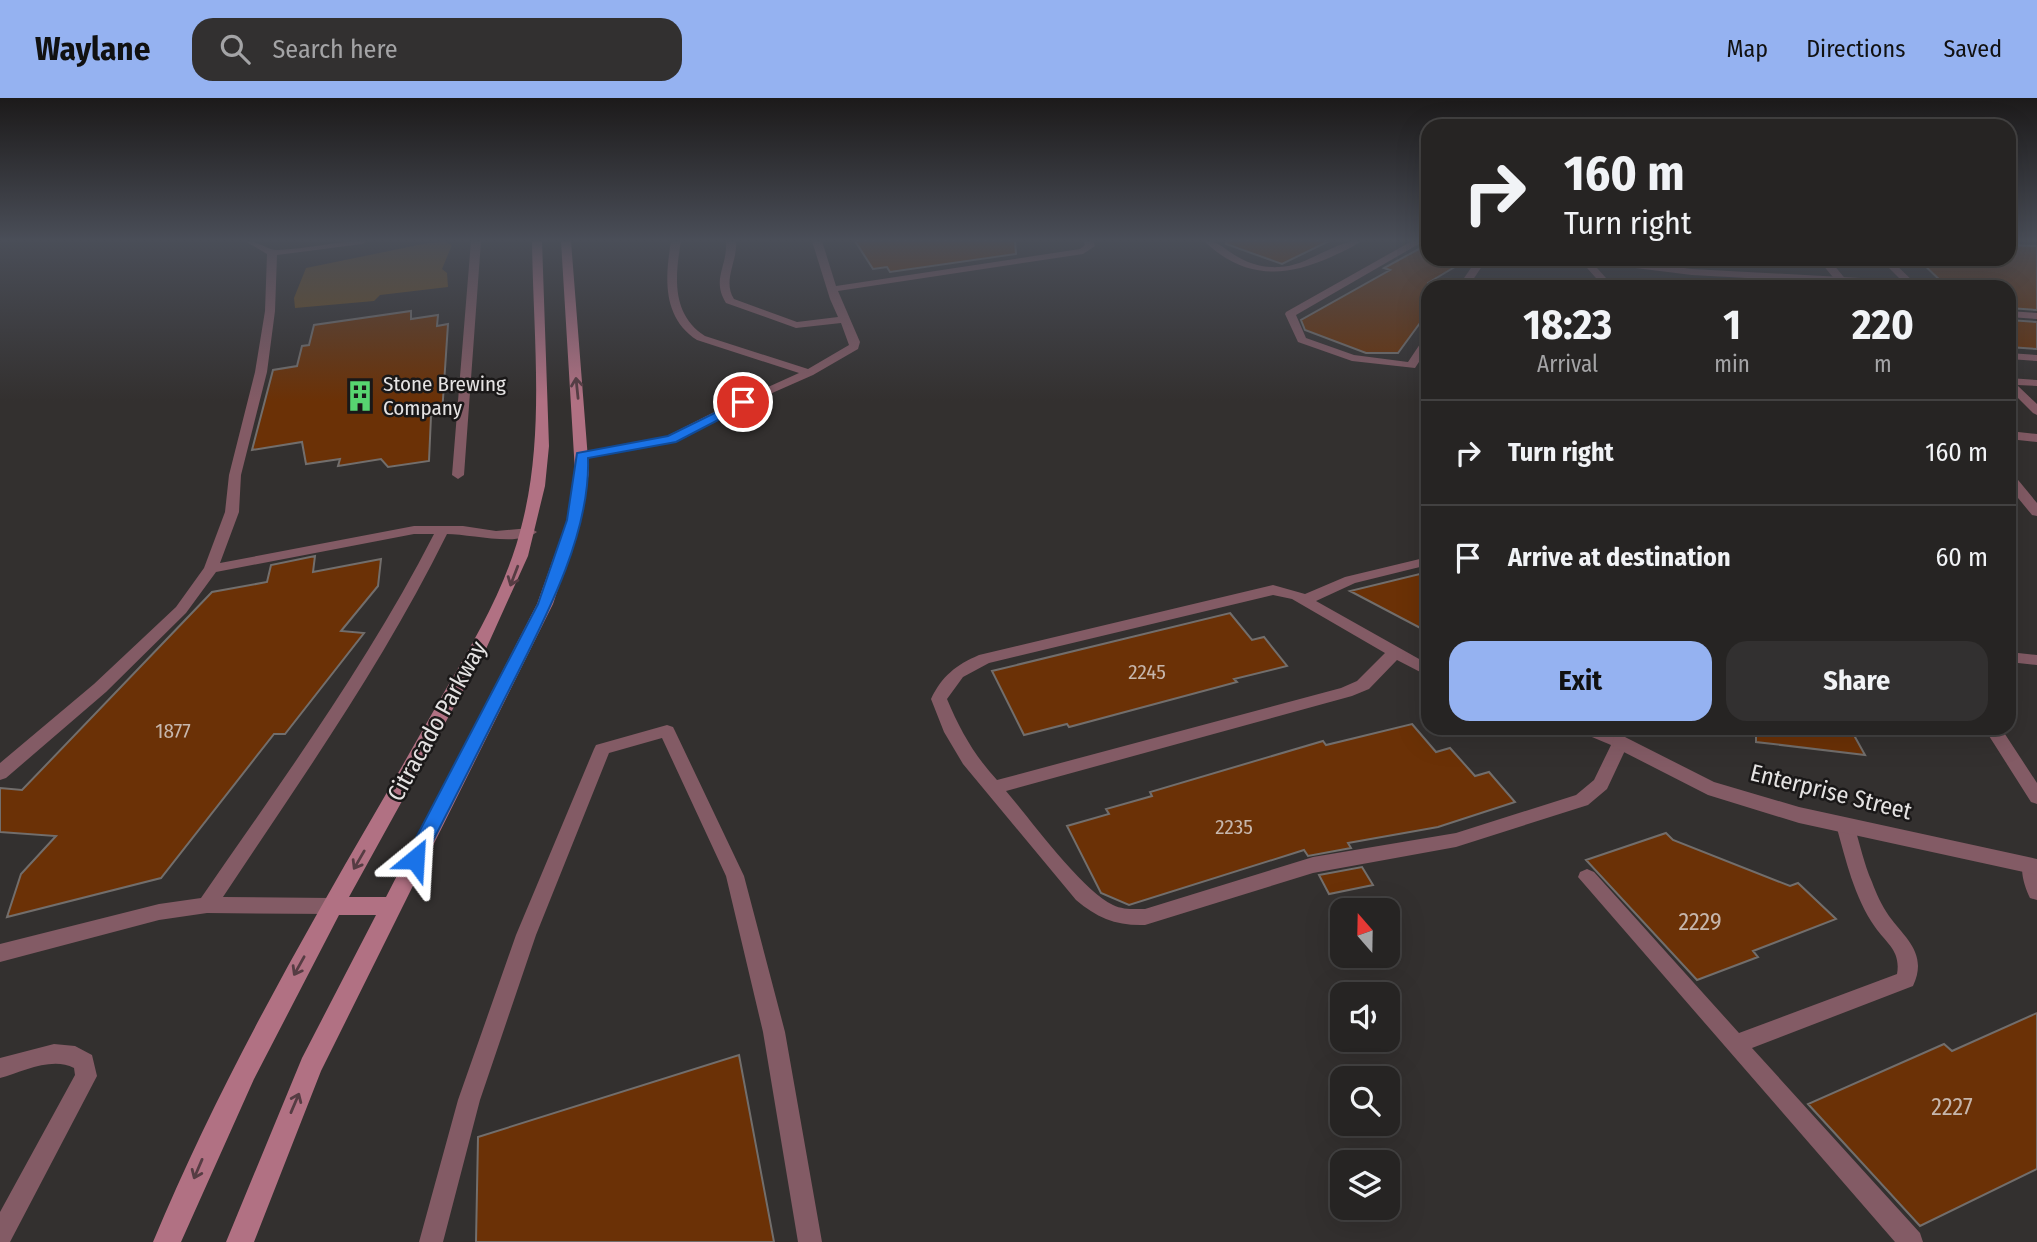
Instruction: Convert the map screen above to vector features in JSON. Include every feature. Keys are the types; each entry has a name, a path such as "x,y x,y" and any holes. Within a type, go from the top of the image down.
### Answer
{"main road":[{"name":"Citracado Parkway","path":"167,1242 208,1147 279,1003 480,645 510,586 530,532 541,478 538,294"},
{"name":"Citracado Parkway","path":"240,1242 311,1066 545,604 574,520 582,472 570,294"},
{"path":"332,906 390,906"}],"street":[{"path":"2016,486 2037,512"},
{"name":"Enterprise Street","path":"1621,742 1708,788 1799,815 2034,867"}],"lane":[{"path":"0,773 100,688 181,610 211,569 232,512 235,475 261,372 271,294"},
{"path":"458,475 472,294"},
{"path":"674,294 678,319 685,329 701,338 809,373"},
{"path":"725,294 730,301 796,325 845,319"},
{"path":"582,456 671,439 730,408 809,373 854,347 855,342 835,294"},
{"path":"1325,294 1290,314 1302,340 1352,358 1411,366 1421,351"},
{"path":"2016,314 2037,316"},
{"path":"2016,356 2037,358"},
{"path":"2016,382 2037,383"},
{"path":"2016,389 2037,411"},
{"path":"2016,436 2037,438"},
{"path":"211,569 414,530 443,529 496,535 530,532"},
{"path":"207,905 380,645 419,579 443,529"},
{"path":"1305,600 1350,580 1421,563"},
{"path":"1421,667 1305,600 1285,591 1259,591 985,659 962,669 946,682 939,699 952,732 969,760 1083,894 1101,910 1121,918 1145,917 1313,866 1456,840 1582,800 1601,784 1621,742 1604,735"},
{"path":"993,788 1346,692 1363,685 1394,653"},
{"path":"2016,658 2037,660"},
{"path":"431,1242 469,1100 526,935 603,749 667,731 735,876 774,1032 810,1242"},
{"path":"1997,735 2037,797"},
{"path":"1736,1044 1906,980 1909,962 1901,942 1882,921 1862,882 1845,825"},
{"path":"2034,867 2037,892"},
{"path":"1587,877 1911,1242"},
{"path":"0,953 159,912 207,905 332,906"},
{"path":"0,1068 53,1053 74,1054 84,1062 86,1076 0,1236"}],"shaded area":[{"path":"295,294 385,294 380,295 374,301 295,308"}],"building":[{"path":"1347,294 1421,294 1421,322 1398,353 1366,353 1305,330 1301,320"},
{"path":"2016,294 2037,294 2037,310 2016,308"},
{"name":"Stone Brewing Company","path":"411,311 411,319 438,315 437,326 448,324 442,414 431,416 429,461 388,467 381,459 338,466 340,459 306,464 302,442 252,450 273,370 297,366 302,346 309,345 314,325"},
{"path":"2016,320 2037,322 2037,349 2016,348"},
{"path":"315,556 313,572 381,559 378,586 341,631 364,633 285,734 274,734 161,878 7,917 21,874 56,836 0,832 0,788 22,790 212,592 267,582 271,565"},
{"path":"1421,574 1421,628 1350,591"},
{"path":"1230,613 1252,640 1264,637 1287,666 1069,727 1067,724 1024,735 992,671"},
{"path":"1412,724 1436,752 1450,748 1475,776 1489,772 1515,802 1438,827 1348,843 1351,848 1308,856 1304,850 1129,905 1101,893 1067,826 1109,814 1106,809 1152,796 1150,792 1323,741 1326,745"},
{"path":"1756,735 1854,735 1865,755 1756,742"},
{"path":"1666,833 1673,840 1790,886 1798,883 1836,919 1753,951 1758,957 1697,980 1586,860"},
{"path":"1362,867 1373,885 1329,894 1319,875"},
{"path":"2037,1013 2037,1169 1920,1226 1808,1104 1944,1044 1952,1051"},
{"path":"739,1055 774,1242 476,1242 478,1137"}],"place":[{"name":"Stone Brewing Company","path":"360,396"}],"route":[{"path":"415,859 545,604 574,520 582,456 671,439 743,402"}]}
